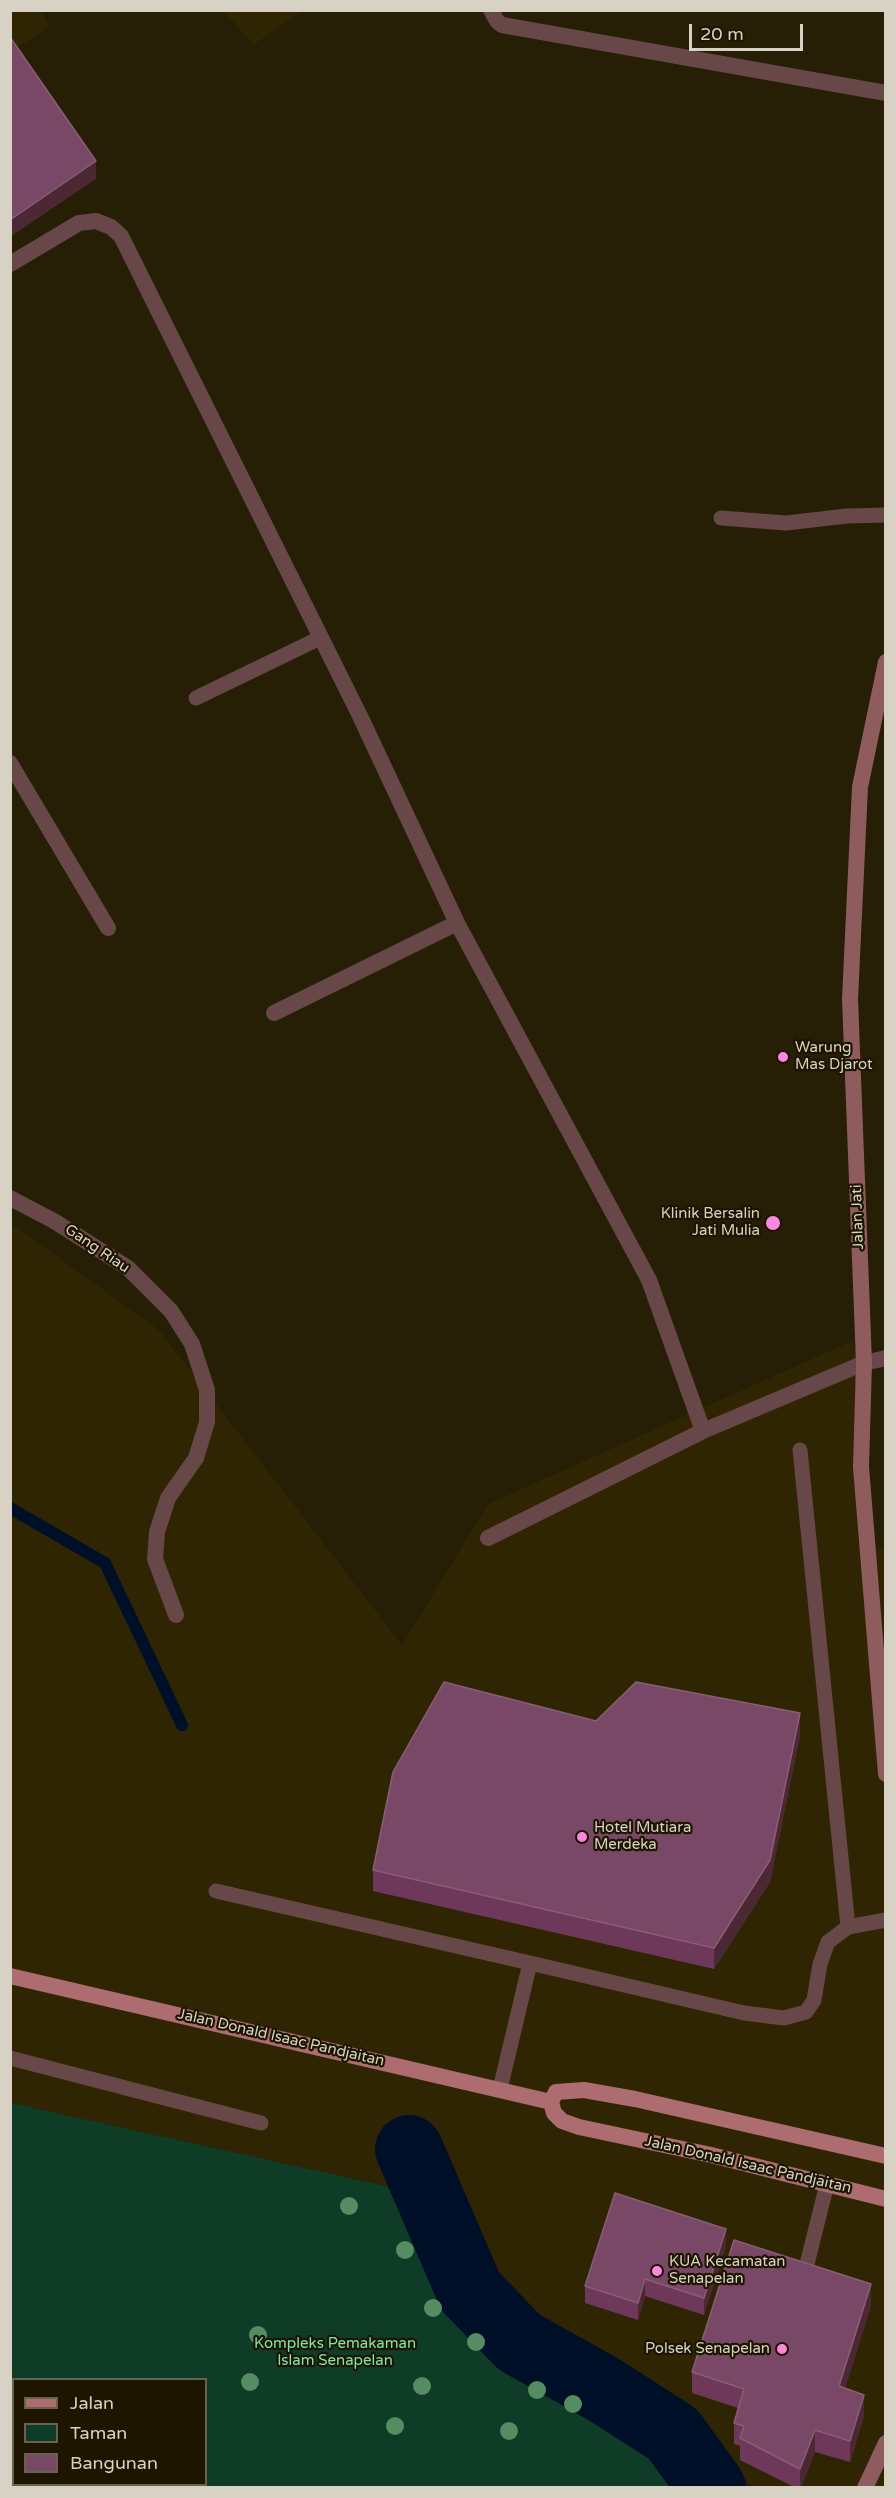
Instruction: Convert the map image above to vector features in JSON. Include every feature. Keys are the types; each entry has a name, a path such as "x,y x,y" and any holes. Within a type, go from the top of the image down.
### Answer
{"main road":[{"name":"Jalan Jati","path":"885,662 860,787 850,999 864,1363 861,1467 885,1774"},
{"name":"Jalan Donald Isaac Pandjaitan","path":"10,1976 500,2089 551,2102 554,2113 562,2121 579,2127 711,2155 885,2199"},
{"path":"551,2102 556,2092 566,2090 605,2093 885,2157"},
{"path":"865,2487 885,2443"}],"street":[{"path":"491,10 496,21 502,25 885,93"},
{"path":"10,264 79,223 96,221 111,227 121,236 365,726 457,923 649,1280 703,1431"},
{"path":"10,763 108,928"},
{"path":"274,1013 457,923"},
{"name":"Gang Riau","path":"10,1198 54,1221 128,1268 171,1311 192,1344 207,1390 207,1422 195,1458 168,1498 157,1532 155,1559 176,1615"},
{"path":"489,1538 703,1431 864,1363 885,1358"}],"lane":[{"path":"721,518 786,523 847,516 885,515"},
{"path":"196,698 320,638"},
{"path":"800,1450 848,1928"},
{"path":"216,1891 744,2013 784,2018 806,2012 814,2000 820,1964 828,1942 848,1928 885,1920"},
{"path":"500,2089 530,1963"},
{"path":"10,2058 261,2123"},
{"path":"803,2280 827,2184"}],"shaded area":[{"path":"11,11 40,11 50,27 11,51"},
{"path":"224,11 303,11 253,45"},
{"path":"11,1223 159,1330 402,1645 488,1504 852,1341 864,1363 871,1549 886,1548 885,2487 753,2487 685,2419 531,2326 486,2280 453,2206 391,2187 11,2103"}],"green space":[{"name":"Kompleks Pemakaman Islam Senapelan","path":"11,2103 391,2187 460,2303 522,2358 661,2436 695,2487 11,2487"}],"building":[{"path":"10,37 96,161 10,220"},
{"name":"Hotel Mutiara Merdeka","path":"444,1682 596,1721 636,1682 800,1713 770,1860 714,1948 373,1870 393,1772"},
{"name":"KUA Kecamatan Senapelan","path":"615,2193 726,2229 704,2298 645,2279 638,2303 585,2286"},
{"name":"Polsek Senapelan","path":"734,2240 871,2284 839,2386 864,2395 850,2441 815,2430 800,2469 740,2438 744,2426 734,2423 744,2389 692,2372"}],"waterway":[{"path":"10,1508 105,1563 182,1725"},
{"path":"409,2149 470,2291 519,2342 603,2389 673,2434 712,2488"}],"place":[{"name":"Warung Mas Djarot","path":"783,1057"},
{"name":"Klinik Bersalin Jati Mulia","path":"773,1223"},
{"name":"Hotel Mutiara Merdeka","path":"582,1837"},
{"name":"KUA Kecamatan Senapelan","path":"657,2271"},
{"name":"Polsek Senapelan","path":"782,2349"}]}
